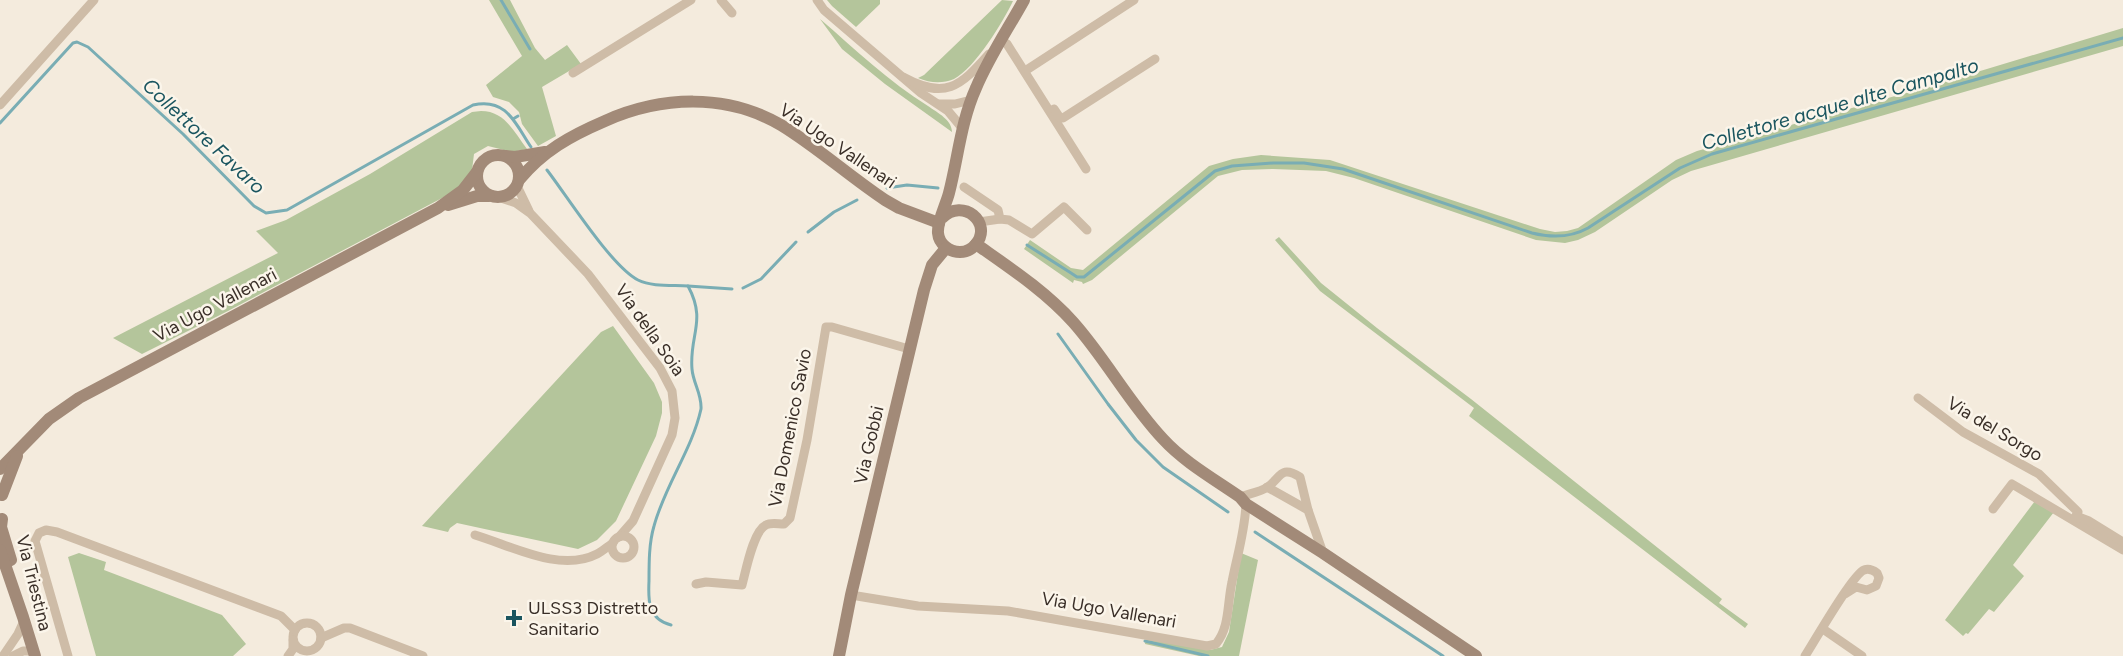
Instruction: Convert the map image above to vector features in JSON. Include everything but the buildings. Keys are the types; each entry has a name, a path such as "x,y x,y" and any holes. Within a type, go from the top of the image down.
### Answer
{"street":[{"path":"0,105 94,0"},
{"path":"573,73 691,0"},
{"path":"721,0 732,14"},
{"path":"817,0 824,10 921,93 955,117 963,129"},
{"path":"941,221 950,212 961,210 972,213 979,222 981,233 976,244 965,251 952,251 946,248 939,237 941,221 971,100 1004,42 1024,0"},
{"path":"1028,69 1134,0"},
{"path":"944,90 968,77 1004,42"},
{"path":"1004,42 1018,53 1060,118 1064,118 1155,58"},
{"path":"1004,42 1086,169"},
{"path":"903,77 922,87 944,90 971,100"},
{"path":"938,104 955,104 971,100"},
{"name":"Via Ugo Vallenari","path":"0,469 49,419 79,398 438,208 463,190 484,160 491,156 516,157 546,152 592,127 650,105 687,101 723,104 752,112 806,141 885,200 899,208 941,221"},
{"name":"Via Ugo Vallenari","path":"438,208 477,196 495,197 513,192 518,183 546,152"},
{"path":"506,156 517,166 518,183"},
{"path":"477,172 479,187 495,197"},
{"name":"Via della Soia","path":"518,183 530,213"},
{"path":"964,187 998,210 1000,219"},
{"path":"950,191 953,201 961,210"},
{"name":"Via della Soia","path":"495,197 516,203 530,213 588,274 665,375 672,392 675,409 672,435 633,521 616,540 598,554"},
{"path":"979,222 1009,220 1032,234 1064,207 1087,230"},
{"path":"976,244 1041,291 1073,322 1134,404 1164,441 1182,457 1243,501 1476,656"},
{"name":"Via Gobbi","path":"839,656 909,349 932,265 946,248"},
{"name":"Via Domenico Savio","path":"696,584 706,582 742,585 760,528 770,523 784,524 790,518 807,440 826,327 909,349"},
{"name":"Via del Sorgo","path":"1918,398 1963,432 2039,474 2078,512 2075,518"},
{"name":"Via Ugo Vallenari","path":"1,493 20,449"},
{"path":"1243,501 1268,487 1286,472 1300,477 1308,510 1323,553"},
{"name":"Via del Sorgo","path":"1993,509 2012,484 2075,518 2123,550"},
{"path":"1268,487 1308,510"},
{"name":"Via Triestina","path":"1,493 5,511 1,526 23,598 23,617 32,654"},
{"name":"Via Ugo Vallenari","path":"851,596 918,606 1008,611 1207,646 1216,644 1223,636 1226,625 1231,584 1245,518 1243,501"},
{"name":"Via del Sorgo","path":"2075,518 2089,521 2123,542"},
{"name":"Via della Soia","path":"633,521 633,543"},
{"path":"68,656 35,541 39,533 46,530 68,536 281,616 294,635 299,649 304,651 310,653 321,642 318,629 311,623 302,624 294,635 293,649 288,656"},
{"name":"Via della Soia","path":"475,535 551,558 569,560 598,554 615,555"},
{"path":"627,537 633,543 631,555 623,558 615,555 613,551 616,540 627,537"},
{"path":"0,550 23,617 18,634 3,656"},
{"path":"1805,656 1845,594"},
{"path":"321,638 344,628 350,628 423,656"},
{"path":"1823,629 1862,656"},
{"path":"13,656 23,651 32,654"}],"green space":[{"path":"489,0 510,0 535,48 545,60 567,45 581,64 542,87 556,136 538,146 522,124 519,112 509,102 493,97 486,85 522,56"},
{"path":"827,0 880,0 880,4 856,27"},
{"path":"1002,0 1013,1 988,44 971,65 950,81 932,82 918,78 924,75"},
{"path":"820,19 886,76 944,117 950,124 952,132 885,84 842,49"},
{"path":"2123,28 2123,46 1691,171 1672,180 1595,232 1565,243 1536,240 1354,178 1326,171 1273,169 1242,170 1218,176 1092,280 1083,284 1074,280 1073,283 1024,249 1030,240 1071,268 1083,270 1209,166 1233,159 1261,155 1330,160 1540,229 1555,232 1567,231 1578,228 1676,160 1697,151 1924,88"},
{"path":"481,111 503,119 527,149 512,152 488,146 474,154 472,170 461,188 142,354 113,338 278,253 256,231 286,220 370,174 472,112"},
{"path":"1279,237 1321,283 1722,599 1719,603 1748,624 1745,628 1469,416 1474,408 1320,291 1275,240"},
{"path":"613,326 654,383 662,402 662,413 656,436 616,521 597,540 578,549 457,523 448,532 422,526 601,332"},
{"path":"2035,501 2054,512 2013,565 2024,576 1994,612 1989,609 1968,634 1963,636 1945,620"},
{"path":"79,553 106,562 104,570 222,615 246,644 233,656 96,656 68,557"},
{"path":"1241,553 1258,560 1239,656 1199,656 1145,644 1146,638 1210,650 1222,647 1229,632"}],"waterway":[{"path":"501,0 530,49"},
{"name":"Collettore acque alte Campalto","path":"1027,245 1077,277 1084,277 1215,171 1232,166 1273,163 1304,163 1343,169 1532,233 1547,236 1568,235 1588,228 1680,168 1712,154 2123,38"},
{"name":"Collettore Favaro","path":"0,123 73,43 77,42 88,47 183,134 254,206 266,213 287,210 473,105 494,105 502,109 515,122 531,147"},
{"name":"Collettore Favaro","path":"513,119 518,116"},
{"path":"547,170 590,230 627,272 649,284 688,286 694,298 697,319 692,369 701,409 691,439 659,511 652,532 650,553 649,602 654,614 663,622 671,625"},
{"name":"Collettore acque alte Campalto","path":"887,188 907,185 938,188"},
{"name":"Collettore acque alte Campalto","path":"808,232 834,212 857,200"},
{"name":"Collettore acque alte Campalto","path":"743,288 761,279 796,242"},
{"name":"Collettore acque alte Campalto","path":"688,286 732,289"},
{"path":"1058,334 1136,440 1163,467 1228,512"},
{"path":"1255,532 1443,656"},
{"path":"1145,641 1208,656"}],"place":[{"name":"ULSS3 Distretto Sanitario","path":"514,618"}]}
